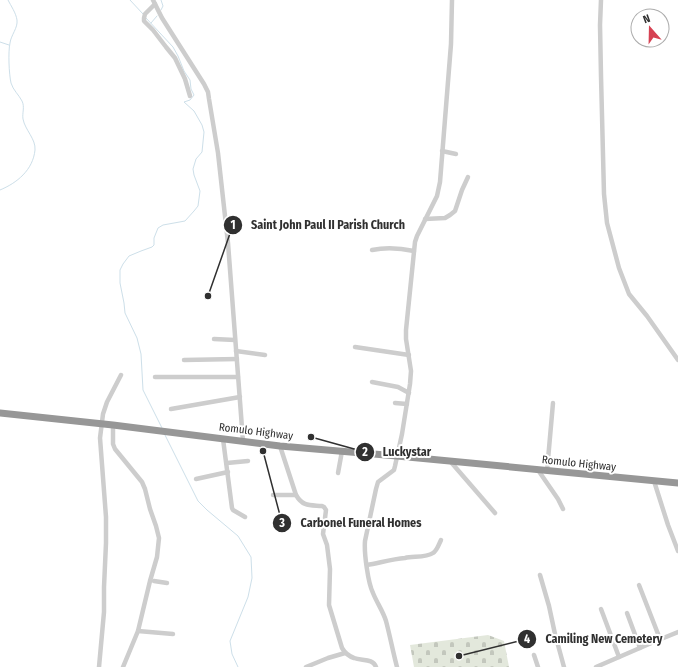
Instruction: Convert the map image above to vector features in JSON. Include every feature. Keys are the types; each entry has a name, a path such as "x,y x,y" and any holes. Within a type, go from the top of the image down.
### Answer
{"highway":[{"name":"Romulo Highway","path":"0,413 113,425 280,446 678,483"}],"street":[{"path":"397,667 386,621 370,585 364,548 378,482 394,470 409,393 411,376 406,330 414,251 416,239 439,190 451,44 452,0"},
{"path":"601,0 601,76 605,209 607,223 619,268 629,294 647,316 678,360"},
{"path":"190,96 185,79 175,58 144,20 145,14 154,2 162,18 208,92 219,161 228,243 243,441"},
{"path":"442,151 456,154"},
{"path":"425,219 445,218 450,216 455,211 468,177"},
{"path":"372,250 380,248 405,249 414,251"},
{"path":"214,339 235,340"},
{"path":"356,347 409,355"},
{"path":"236,351 265,356"},
{"path":"184,360 236,359"},
{"path":"99,667 104,612 106,543 106,510 100,438 101,424 106,402 121,375"},
{"path":"154,377 238,377"},
{"path":"372,382 398,387 409,393"},
{"path":"172,408 218,401 226,398 240,397"},
{"path":"395,403 407,404"},
{"path":"547,471 553,403"},
{"path":"113,425 113,444 115,449 142,482 159,538 152,581 138,632 123,667"},
{"path":"223,438 232,508 245,517"},
{"path":"280,446 296,495 300,501 305,504 322,506 326,510 323,534 327,545 330,569 329,605 339,642 345,653 355,658 372,661 376,667"},
{"path":"338,473 342,451"},
{"path":"227,463 248,461"},
{"path":"450,461 495,513"},
{"path":"538,470 563,509"},
{"path":"196,479 228,472"},
{"path":"654,481 678,551"},
{"path":"273,495 296,495"},
{"path":"367,565 400,558 432,554 435,552 438,544 442,540"},
{"path":"540,575 564,667"},
{"path":"152,581 167,583"},
{"path":"639,585 660,639"},
{"path":"601,609 619,657"},
{"path":"627,613 640,648"},
{"path":"138,632 173,634"},
{"path":"596,667 678,632"},
{"path":"306,667 345,653"},
{"path":"534,655 538,667"}],"green space":[{"path":"488,635 504,641 509,667 414,667 410,645"}],"waterway":[{"path":"0,190 18,180 28,170 34,157 35,150 34,142 24,123 23,103 11,83 9,47 17,20 15,12 8,0"},
{"path":"130,0 143,14"},
{"path":"161,0 163,6 161,10"},
{"path":"151,23 157,16"},
{"path":"146,18 173,47 178,56 184,71 190,80 191,89 194,95 190,100 184,102 194,111 202,125 204,132 202,152 196,159 193,169 200,191 198,206 185,221 163,225 158,228 154,238 154,245 129,256 120,270 120,283 125,313 137,338 141,354 143,390 162,428"},
{"path":"0,42 9,45"},
{"path":"165,435 198,501 238,536 251,557 252,578 248,597 230,641 232,654 238,667"}],"place":[{"name":"Saint John Paul II Parish Church","path":"208,296"},
{"name":"Luckystar","path":"311,437"},
{"name":"Carbonel Funeral Homes","path":"263,451"},
{"name":"Camiling New Cemetery","path":"459,656"}]}
